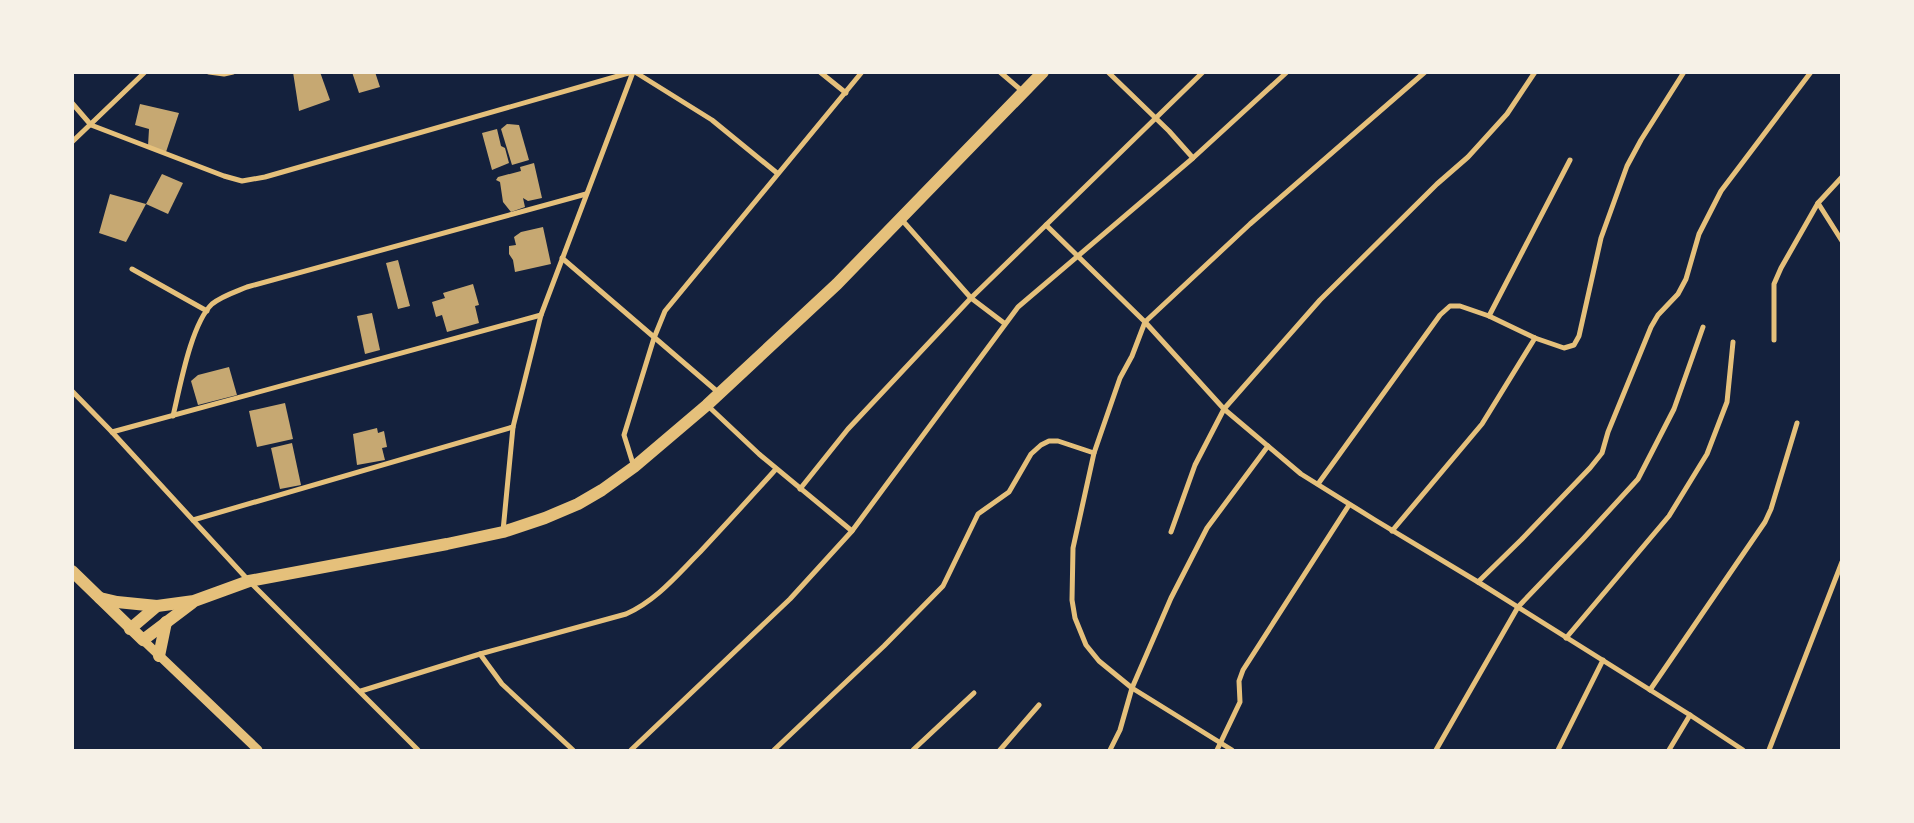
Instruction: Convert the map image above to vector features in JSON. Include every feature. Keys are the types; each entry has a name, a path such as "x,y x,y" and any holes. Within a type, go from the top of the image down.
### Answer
{"main road":[{"path":"100,598 117,602 157,606 194,601 249,581 503,532 578,504 602,490 634,467 707,405 838,284 1044,72"},
{"path":"72,571 143,640 194,601"},
{"path":"130,629 157,606"},
{"path":"160,656 166,622"}],"street":[{"path":"72,142 145,72"},
{"path":"209,72 224,74 233,72"},
{"path":"503,532 513,427 541,315 633,72"},
{"path":"72,103 91,125 224,176 242,180 265,177 633,72 712,120 777,174"},
{"path":"820,72 846,93"},
{"path":"634,467 624,435 654,338 665,311 862,72"},
{"path":"1000,72 1024,93"},
{"path":"1108,72 1193,158"},
{"path":"800,489 848,428 971,298 1202,72"},
{"path":"631,750 790,599 852,531 1004,323 1022,304 1193,158 1287,72"},
{"path":"1232,750 1132,688 1099,661 1086,645 1075,618 1072,600 1073,548 1094,453 1120,378 1132,356 1145,322 1250,224 1425,72"},
{"path":"1318,484 1445,309 1455,305 1488,316 1535,338 1564,348 1574,345 1577,341 1601,238 1627,166 1641,140 1684,72"},
{"path":"1478,582 1528,533 1602,453 1608,432 1651,327 1658,315 1678,294 1686,279 1699,234 1721,191 1810,72"},
{"path":"1171,532 1195,465 1224,409 1320,300 1430,191 1468,157 1507,114 1535,73"},
{"path":"1488,316 1570,160"},
{"path":"1774,340 1774,284 1818,203 1842,177"},
{"path":"173,416 195,333 207,311 220,299 247,287 586,194"},
{"path":"1818,203 1842,241"},
{"path":"902,219 971,298 1004,323"},
{"path":"1046,225 1145,322 1224,409 1301,474 1603,660 1743,750"},
{"path":"562,258 719,393"},
{"path":"132,269 207,311"},
{"path":"112,432 541,315"},
{"path":"1436,750 1518,607 1638,479 1674,409 1703,327"},
{"path":"1392,531 1482,424 1535,338"},
{"path":"1566,638 1669,516 1707,454 1727,402 1733,342"},
{"path":"72,391 249,581 418,750"},
{"path":"707,405 776,469 852,531"},
{"path":"1650,690 1765,522 1771,509 1796,423"},
{"path":"193,520 513,427"},
{"path":"774,750 884,646 943,586 978,514 1009,492 1031,454 1040,445 1049,441 1058,441 1094,453"},
{"path":"1110,750 1120,730 1132,688 1171,598 1206,528 1268,446"},
{"path":"361,691 480,654 626,614 642,606 659,594 776,469"},
{"path":"1217,750 1240,702 1239,681 1244,670 1349,505"},
{"path":"1769,750 1842,562"},
{"path":"143,640 258,750"},
{"path":"480,654 502,684 573,750"},
{"path":"1558,750 1603,660"},
{"path":"913,750 974,693"},
{"path":"1000,750 1039,705"},
{"path":"1669,750 1690,715"}],"building":[{"path":"293,72 320,72 330,100 299,111"},
{"path":"352,72 375,72 380,87 359,93"},
{"path":"140,104 179,113 166,152 148,146 149,129 135,125"},
{"path":"507,124 519,125 529,160 512,165 501,129"},
{"path":"497,129 501,146 505,148 509,163 492,170 482,133"},
{"path":"534,163 542,198 528,201 523,198 525,207 511,212 503,202 500,182 496,180 498,177 521,171 520,167"},
{"path":"162,174 183,183 168,214 146,204"},
{"path":"110,194 146,204 126,242 99,233"},
{"path":"543,227 551,264 515,272 513,260 509,254 509,246 516,245 514,237 521,232"},
{"path":"398,260 410,306 398,309 386,263"},
{"path":"473,284 479,305 475,306 479,323 447,332 442,315 436,317 432,302 445,298 443,293"},
{"path":"372,313 380,350 365,354 357,316"},
{"path":"229,367 237,395 198,405 191,381 198,375"},
{"path":"285,403 293,439 257,447 249,411"},
{"path":"377,428 378,433 384,431 387,447 382,448 385,460 357,465 353,434"},
{"path":"292,443 301,485 280,489 271,448"}]}
